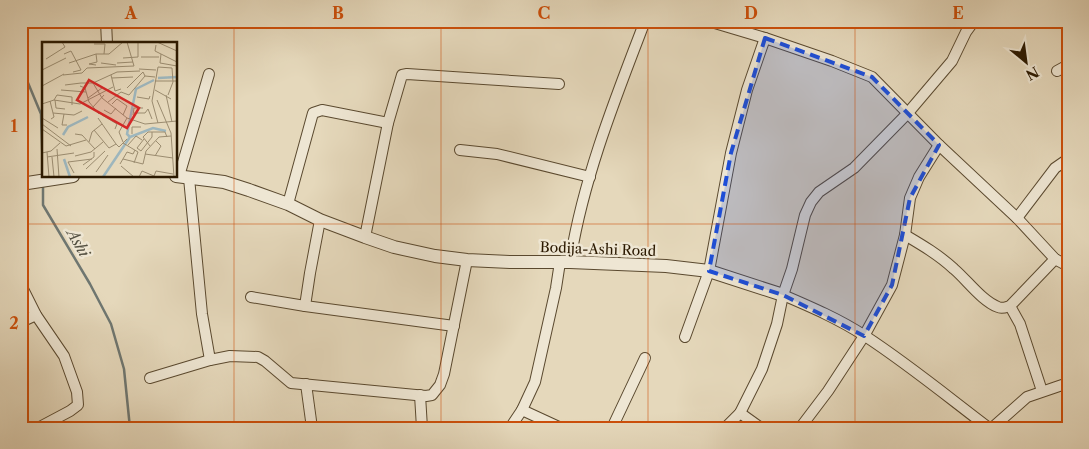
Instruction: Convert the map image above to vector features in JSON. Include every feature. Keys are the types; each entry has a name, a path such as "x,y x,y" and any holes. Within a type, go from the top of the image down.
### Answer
{"street":[{"path":"106,21 107,42"},
{"path":"510,428 522,410 535,382 556,288 573,244 590,177 618,93 646,21"},
{"path":"708,21 766,38 872,77 907,114 1017,218 1054,259 1068,266"},
{"path":"725,428 740,413 762,369 771,345 781,309 782,295 792,268 811,202 819,192 854,168 907,114 952,61 966,32 974,21"},
{"path":"684,337 709,271 731,152 747,90 766,38"},
{"path":"1057,71 1068,65"},
{"path":"209,74 181,177 210,360"},
{"path":"365,237 388,123 398,82 402,75 558,84"},
{"path":"288,204 313,113 322,110 388,123"},
{"path":"800,428 828,391 864,336 892,286 905,235 910,198 919,177 939,145"},
{"path":"460,150 498,154 590,177"},
{"path":"1017,218 1055,168 1068,159"},
{"name":"Bodija-Ashi Road","path":"181,177 224,182 288,204 320,220 365,237 403,249 435,256 510,262 666,266 709,271 782,295 823,312 864,336 911,368 990,428"},
{"path":"21,184 56,178"},
{"path":"305,306 320,220"},
{"path":"905,235 933,252 954,269 976,291 997,307 1002,308 1010,306 1054,259"},
{"path":"150,378 230,356 258,357 291,383 432,395 440,386 467,260"},
{"path":"21,285 36,315 64,356 77,392 78,405 38,428"},
{"path":"251,297 454,326"},
{"path":"1010,306 1020,324 1042,391"},
{"path":"21,322 36,315"},
{"path":"612,428 645,358"},
{"path":"990,428 1026,398 1068,383"},
{"path":"306,384 312,428"},
{"path":"420,395 422,428"},
{"path":"522,410 560,428"},
{"path":"740,413 762,428"}],"highlighted area":[{"path":"765,38 872,77 939,145 910,198 892,285 864,336 783,295 709,271 731,153"}],"waterway":[{"name":"Ashi","path":"21,66 41,114 42,145"},
{"name":"Ashi","path":"43,184 43,205 90,284 111,324 124,369 130,428"}]}
